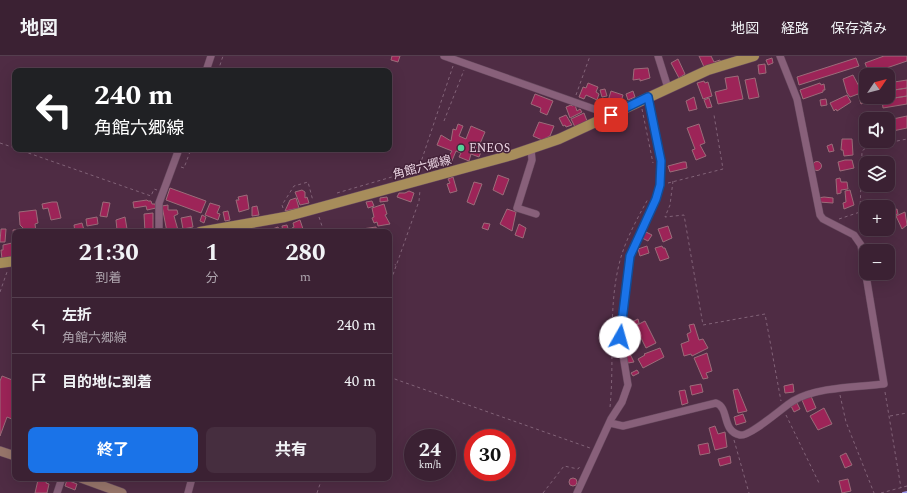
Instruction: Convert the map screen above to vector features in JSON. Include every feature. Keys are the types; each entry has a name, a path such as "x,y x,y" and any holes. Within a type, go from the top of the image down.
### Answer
{"main road":[{"name":"角館六郷線","path":"218,229 285,218 315,205 418,182 531,149 559,139 708,70 754,56"}],"street":[{"path":"207,68 211,56"},
{"path":"444,56 611,115"},
{"path":"658,56 668,88"},
{"path":"610,423 623,426 716,402 722,408 728,427 733,432 741,435 748,434 783,408 806,394 884,384 861,245 854,235 823,219 818,209 797,99 780,56"},
{"path":"577,493 610,423 622,402 628,385 620,337 630,256 656,199 660,185 661,161 644,99"},
{"path":"531,149 532,160 517,208 536,214"},
{"path":"159,229 159,203 164,193 178,152"},
{"path":"0,451 12,455"},
{"path":"57,493 61,481"},
{"path":"89,481 122,493"},
{"path":"188,493 191,481"}],"path":[{"path":"219,68 224,56"},
{"path":"573,101 590,56"},
{"path":"392,277 419,201 419,169 455,60"},
{"path":"444,121 466,64"},
{"path":"644,99 654,165"},
{"path":"660,185 723,169 714,115"},
{"path":"829,222 860,212 862,151 867,147 907,139"},
{"path":"0,143 12,148"},
{"path":"25,152 151,196 154,189 164,193"},
{"path":"173,164 184,168 190,152"},
{"path":"336,194 419,169"},
{"path":"285,218 282,205 294,186 308,182 323,229"},
{"path":"673,182 670,205 665,217 684,215 703,325 764,314 783,408 819,483"},
{"path":"610,407 613,305 621,257 633,226 650,195"},
{"path":"0,292 8,262"},
{"path":"392,264 396,266"},
{"path":"392,378 597,451"},
{"path":"884,384 901,488"},
{"path":"839,389 846,422 874,493"},
{"path":"889,416 907,413"},
{"path":"733,432 749,493"},
{"path":"543,493 564,466 578,468 582,464"},
{"path":"317,493 321,481"},
{"path":"881,493 907,486"}],"building":[{"path":"392,56 400,56 398,62 391,60"},
{"path":"699,56 711,56 714,62 720,60 721,62 704,67"},
{"path":"884,56 907,56 907,61 887,68 867,68 865,63"},
{"path":"772,58 773,63 768,65 766,60"},
{"path":"856,58 859,66 799,85 797,77"},
{"path":"678,59 685,74 679,78 671,63"},
{"path":"765,64 766,73 759,74 758,65"},
{"path":"648,68 650,78 640,81 640,79 633,80 634,69"},
{"path":"853,75 859,86 859,97 858,94 850,97 847,93 843,79"},
{"path":"738,76 743,99 718,104 715,92 727,89 725,78"},
{"path":"755,78 759,97 749,99 745,80"},
{"path":"907,80 907,88 895,90 895,82"},
{"path":"704,81 705,83 708,82 712,96 703,99 697,83"},
{"path":"588,83 598,87 596,92 599,94 597,100 586,95 584,99 579,97 583,87 586,88"},
{"path":"820,83 821,85 824,84 825,90 823,90 823,92 803,99 800,90"},
{"path":"907,88 907,96 895,98 895,90"},
{"path":"605,89 607,96 602,97 600,90"},
{"path":"611,91 623,95 620,105 608,101"},
{"path":"633,91 635,97 628,100 626,94"},
{"path":"535,94 553,101 547,115 540,112 541,108 531,104"},
{"path":"847,95 851,102 837,111 836,109 834,111 830,103"},
{"path":"907,96 907,104 883,108 882,104 895,104 895,98"},
{"path":"694,97 697,109 689,111 686,101"},
{"path":"709,98 712,107 707,108 704,100"},
{"path":"826,99 827,105 821,106 820,100"},
{"path":"575,105 577,111 580,109 582,112 570,118 566,107"},
{"path":"584,113 587,121 575,127 571,119"},
{"path":"566,115 572,125 566,127 565,125 563,126 559,118"},
{"path":"907,116 907,128 895,131 895,119"},
{"path":"539,122 554,126 550,136 542,140 533,136"},
{"path":"458,124 463,126 459,136 466,139 471,126 485,132 479,146 483,147 479,157 471,154 469,161 459,157 461,153 456,151 451,163 445,162 452,151 437,145 441,135 451,141 453,129 456,130"},
{"path":"699,124 705,143 700,145 706,156 696,160 692,150 695,149 687,128"},
{"path":"842,139 852,139 853,155 844,156 843,150 841,150"},
{"path":"832,144 834,151 829,152 827,146"},
{"path":"852,160 854,168 840,171 838,162"},
{"path":"686,162 687,168 670,172 668,166"},
{"path":"815,162 819,162 821,166 819,170 815,170 813,168 813,164"},
{"path":"498,175 509,179 503,195 493,190"},
{"path":"453,177 457,191 450,193 447,184 450,183 448,179"},
{"path":"840,178 841,182 847,182 848,189 841,190 841,193 837,194 836,179"},
{"path":"474,182 482,184 474,205 467,202"},
{"path":"170,188 206,201 201,213 166,200"},
{"path":"302,190 305,192 305,198 307,197 309,203 300,205 295,192"},
{"path":"850,190 854,205 844,209 843,203 846,202 845,191"},
{"path":"409,191 414,193 411,202 397,197 399,193"},
{"path":"247,195 249,209 239,212 236,200 239,200 238,197"},
{"path":"387,197 388,201 380,202 380,198"},
{"path":"296,198 299,208 285,211 290,200"},
{"path":"818,198 833,198 833,203 819,202"},
{"path":"147,200 151,201 152,204 155,204 156,208 147,210 146,206 134,208 133,202"},
{"path":"372,201 374,206 368,208 366,202"},
{"path":"57,202 61,218 51,220 48,208 43,209 42,204"},
{"path":"103,202 110,203 107,217 100,216"},
{"path":"210,203 220,206 217,213 220,214 218,220 205,215"},
{"path":"384,204 387,214 385,215 390,224 378,226 377,222 374,223 372,218 374,217 372,208"},
{"path":"168,205 168,210 177,210 178,214 174,216 178,229 166,229 162,206"},
{"path":"257,206 259,215 252,216 252,207"},
{"path":"507,209 516,212 512,231 500,224"},
{"path":"897,209 898,214 895,215 895,210"},
{"path":"36,210 38,223 35,224 36,229 23,229 20,225 19,212"},
{"path":"228,211 230,220 225,221 223,212"},
{"path":"905,212 907,225 902,229 896,216"},
{"path":"153,213 153,229 145,229 144,214"},
{"path":"202,215 206,217 204,223 200,221"},
{"path":"191,216 193,227 183,229 181,218"},
{"path":"97,217 98,224 87,226 86,219"},
{"path":"125,217 127,229 117,229 116,220"},
{"path":"300,220 303,229 292,229 294,227 293,223"},
{"path":"82,223 84,229 75,229 74,225"},
{"path":"484,223 490,224 488,230 482,228"},
{"path":"519,224 526,228 523,238 515,235"},
{"path":"287,225 288,229 282,229 282,226"},
{"path":"668,226 672,238 663,242 658,229"},
{"path":"376,227 376,229 362,229"},
{"path":"1,229 6,229 5,242 0,242"},
{"path":"646,232 652,235 648,241 642,238"},
{"path":"12,243 12,256 2,259 1,250 3,250 3,245"},
{"path":"647,246 649,253 640,256 638,249"},
{"path":"662,246 665,248 669,258 660,261 655,248"},
{"path":"638,319 639,323 627,329 626,325"},
{"path":"645,321 656,343 646,348 635,326"},
{"path":"694,324 699,340 703,339 708,348 692,356 691,354 684,356 681,344 689,341 687,334 691,332 689,325"},
{"path":"660,348 664,357 643,368 638,359 645,355 644,354"},
{"path":"707,353 712,371 706,373 708,378 703,379 694,358"},
{"path":"630,354 634,362 628,363 626,355"},
{"path":"637,370 639,373 633,376 631,373"},
{"path":"2,376 12,380 12,419 7,417 0,436 0,381"},
{"path":"701,384 703,392 692,395 690,386"},
{"path":"793,384 794,392 785,393 784,386"},
{"path":"738,389 747,411 738,413 733,390"},
{"path":"685,390 688,403 682,405 679,391"},
{"path":"811,396 816,408 807,412 802,400"},
{"path":"797,403 800,409 794,412 791,406"},
{"path":"824,408 832,424 818,430 810,416"},
{"path":"743,414 746,422 736,425 734,417"},
{"path":"715,426 718,434 725,432 727,447 715,450 709,428"},
{"path":"708,443 710,453 700,455 698,445"},
{"path":"846,453 852,465 845,468 840,456"},
{"path":"730,456 731,463 720,466 718,459"},
{"path":"571,478 575,478 577,482 575,486 571,486 569,484 569,480"},
{"path":"848,479 851,491 842,493 839,481"},
{"path":"38,481 46,481 46,483 49,484 47,493 35,493"},
{"path":"67,481 77,484 75,490 65,486"}],"waterway":[{"path":"903,493 907,492"}],"place":[{"name":"ENEOS","path":"461,148"}],"route":[{"path":"611,115 648,97 661,161 660,185 656,199 643,224 630,256 620,337"}]}
